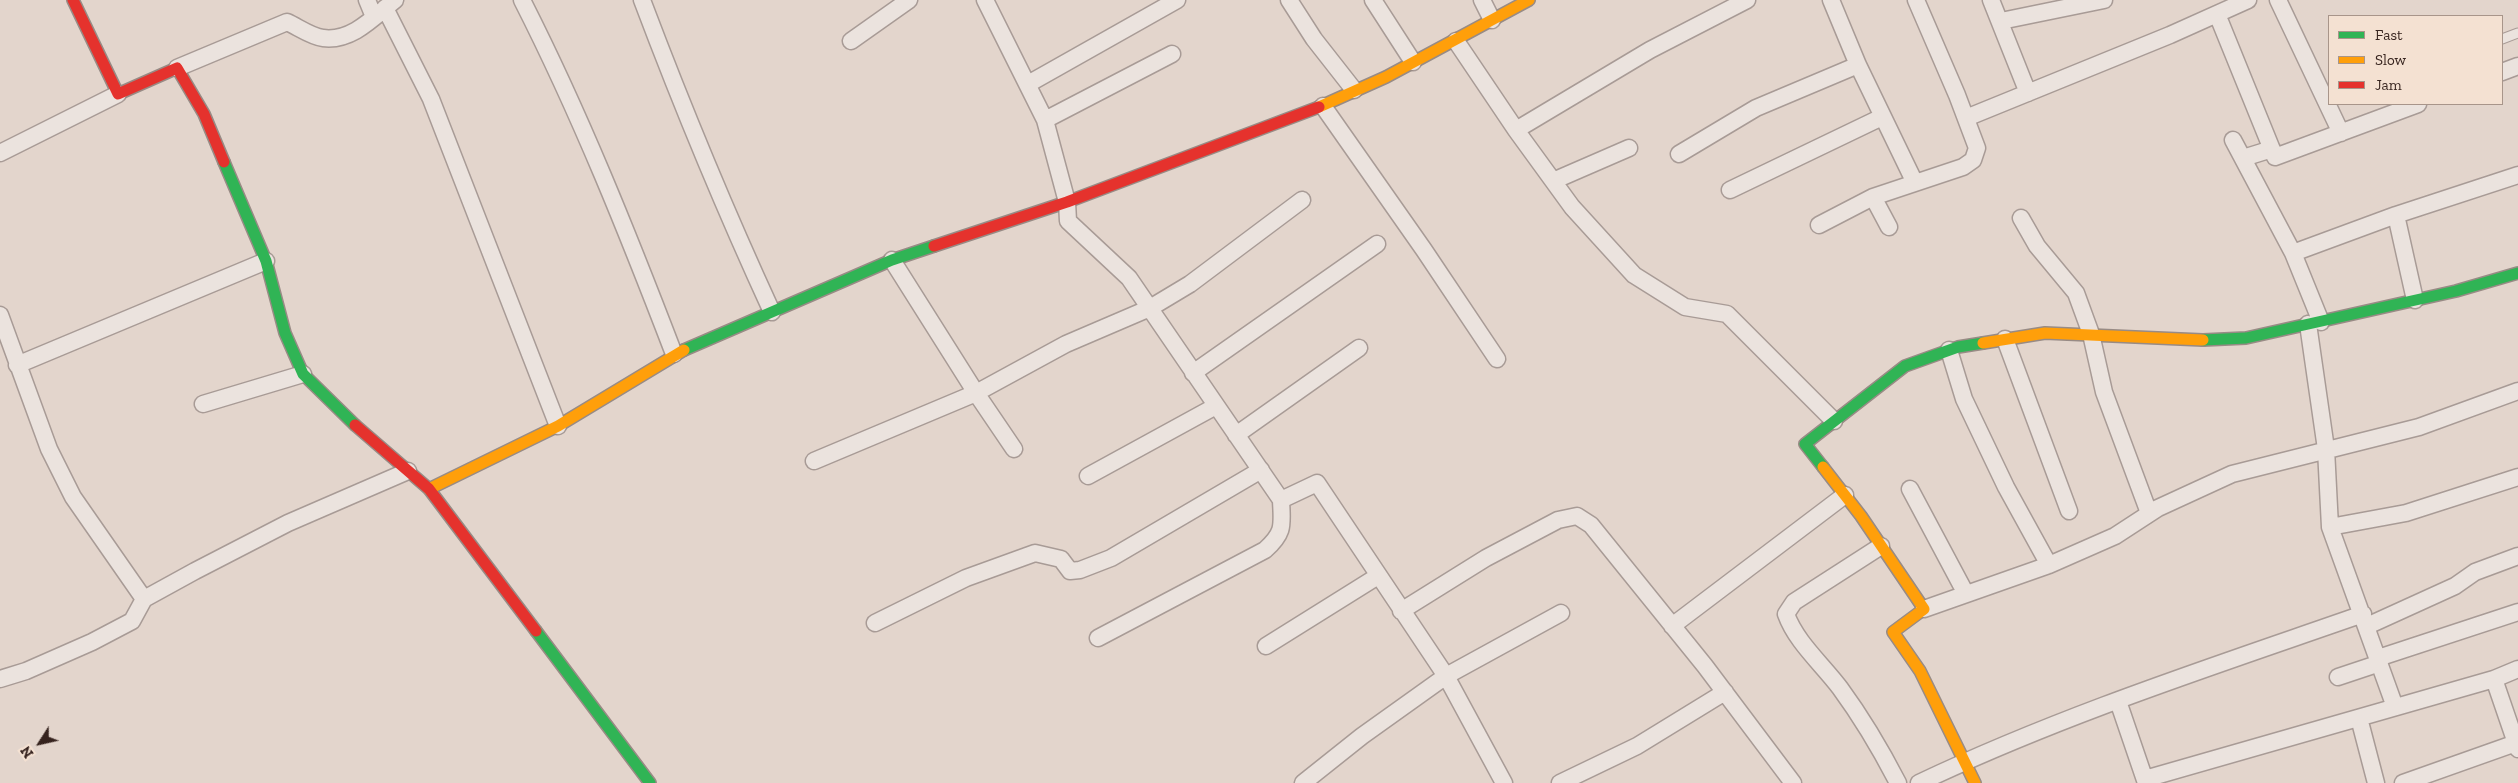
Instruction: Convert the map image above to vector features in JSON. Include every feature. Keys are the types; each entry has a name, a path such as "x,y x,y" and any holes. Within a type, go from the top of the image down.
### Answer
{"street":[{"path":"73,0 118,94"},
{"path":"367,0 384,8 432,99 558,426"},
{"path":"522,0 544,43 608,190 674,354"},
{"path":"642,0 687,120 725,210 772,312"},
{"path":"851,40 909,0"},
{"path":"1028,84 1177,0"},
{"path":"1289,0 1314,39 1354,90"},
{"path":"1373,0 1413,62"},
{"path":"1482,0 1492,20"},
{"path":"430,489 558,426 674,354 892,260 1067,202 1322,106 1456,41 1528,0"},
{"path":"1516,130 1650,50 1747,0"},
{"path":"1831,0 1858,65 1915,183"},
{"path":"1819,225 1873,197 1963,167 1973,160 1977,148 1916,0"},
{"path":"1992,0 2028,93"},
{"path":"2001,21 2104,0"},
{"path":"1966,118 2248,0"},
{"path":"2278,0 2341,133"},
{"path":"991,2 1044,120 1067,202 1068,221 1129,278 1282,500 1283,530 1265,550 1098,638"},
{"path":"0,153 118,94 287,22 322,38 340,38 360,28 384,8"},
{"path":"2217,14 2275,157 2415,105"},
{"path":"1456,41 1516,130 1572,207 1634,275 1685,307 1727,314 1834,421"},
{"path":"1044,120 1172,54"},
{"path":"1679,154 1756,108 1858,65"},
{"path":"2503,72 2518,66"},
{"path":"177,68 204,114 266,261 285,332 303,374 376,445 430,489 650,783"},
{"path":"1322,106 1424,250 1497,360"},
{"path":"1730,190 1882,117"},
{"path":"2233,140 2294,253 2315,323 2326,448 2330,527 2395,707"},
{"path":"1553,181 1629,148"},
{"path":"2243,158 2272,149"},
{"path":"2294,253 2396,215 2518,175"},
{"path":"1873,197 1889,227"},
{"path":"814,461 976,393 1066,344 1150,308 1190,284 1302,200"},
{"path":"2396,215 2415,300"},
{"path":"2021,218 2037,246 2076,293 2091,334 2104,392 2149,513"},
{"path":"1193,373 1378,244"},
{"path":"892,260 976,393 1014,449"},
{"path":"17,364 266,261"},
{"path":"1924,609 1845,496 1804,444 1905,366 1949,350 2045,332 2192,340 2246,338 2415,300 2518,273"},
{"path":"0,316 49,449 73,497 144,599"},
{"path":"2005,339 2069,511"},
{"path":"1236,435 1359,348"},
{"path":"1949,350 1964,399 2006,487 2049,565"},
{"path":"203,404 303,374"},
{"path":"1974,783 1920,671 1893,632 1924,609 2049,565 2115,536 2149,513 2232,474 2326,448 2419,427 2518,391"},
{"path":"1088,476 1216,406"},
{"path":"875,623 966,578 1035,554 1060,559 1070,570 1080,570 1111,558 1261,470"},
{"path":"0,679 26,671 92,642 132,620 144,599 288,523 408,471"},
{"path":"2330,527 2406,513 2518,477"},
{"path":"1282,500 1317,483 1446,676 1504,783"},
{"path":"1910,489 1966,594"},
{"path":"1672,626 1845,496"},
{"path":"1401,611 1502,550 1558,520 1577,516 1591,525 1725,692 1793,783"},
{"path":"1881,546 1794,602 1786,614 1791,627 1840,688 1884,754 1898,783"},
{"path":"1919,783 2068,718 2365,620 2455,586 2475,572 2518,556"},
{"path":"1266,646 1378,576"},
{"path":"2338,677 2518,612"},
{"path":"1303,783 1362,736 1446,676 1561,613"},
{"path":"2118,701 2146,781 2494,679 2518,669"},
{"path":"2403,783 2517,746 2494,679"},
{"path":"1560,783 1637,746 1725,692"},
{"path":"2359,718 2376,783"}],"lane":[{"path":"2503,38 2518,33"}],"traffic: fast":[{"path":"224,162 266,261 285,333 303,374 355,425"},
{"path":"684,350 892,260 934,246"},
{"path":"2203,340 2246,338 2456,291 2518,273"},
{"path":"1823,467 1805,444 1905,366 1958,347 1983,343"},
{"path":"536,631 650,783"}],"traffic: slow":[{"path":"1319,107 1386,77 1529,0"},
{"path":"1983,343 2045,333 2203,340"},
{"path":"429,489 558,426 684,350"},
{"path":"1823,467 1861,516 1924,609 1893,632 1920,671 1975,783"}],"traffic: jam":[{"path":"73,0 118,94 177,68 204,114 224,162"},
{"path":"934,246 1067,202 1319,107"},
{"path":"355,425 429,489 536,631"}]}
